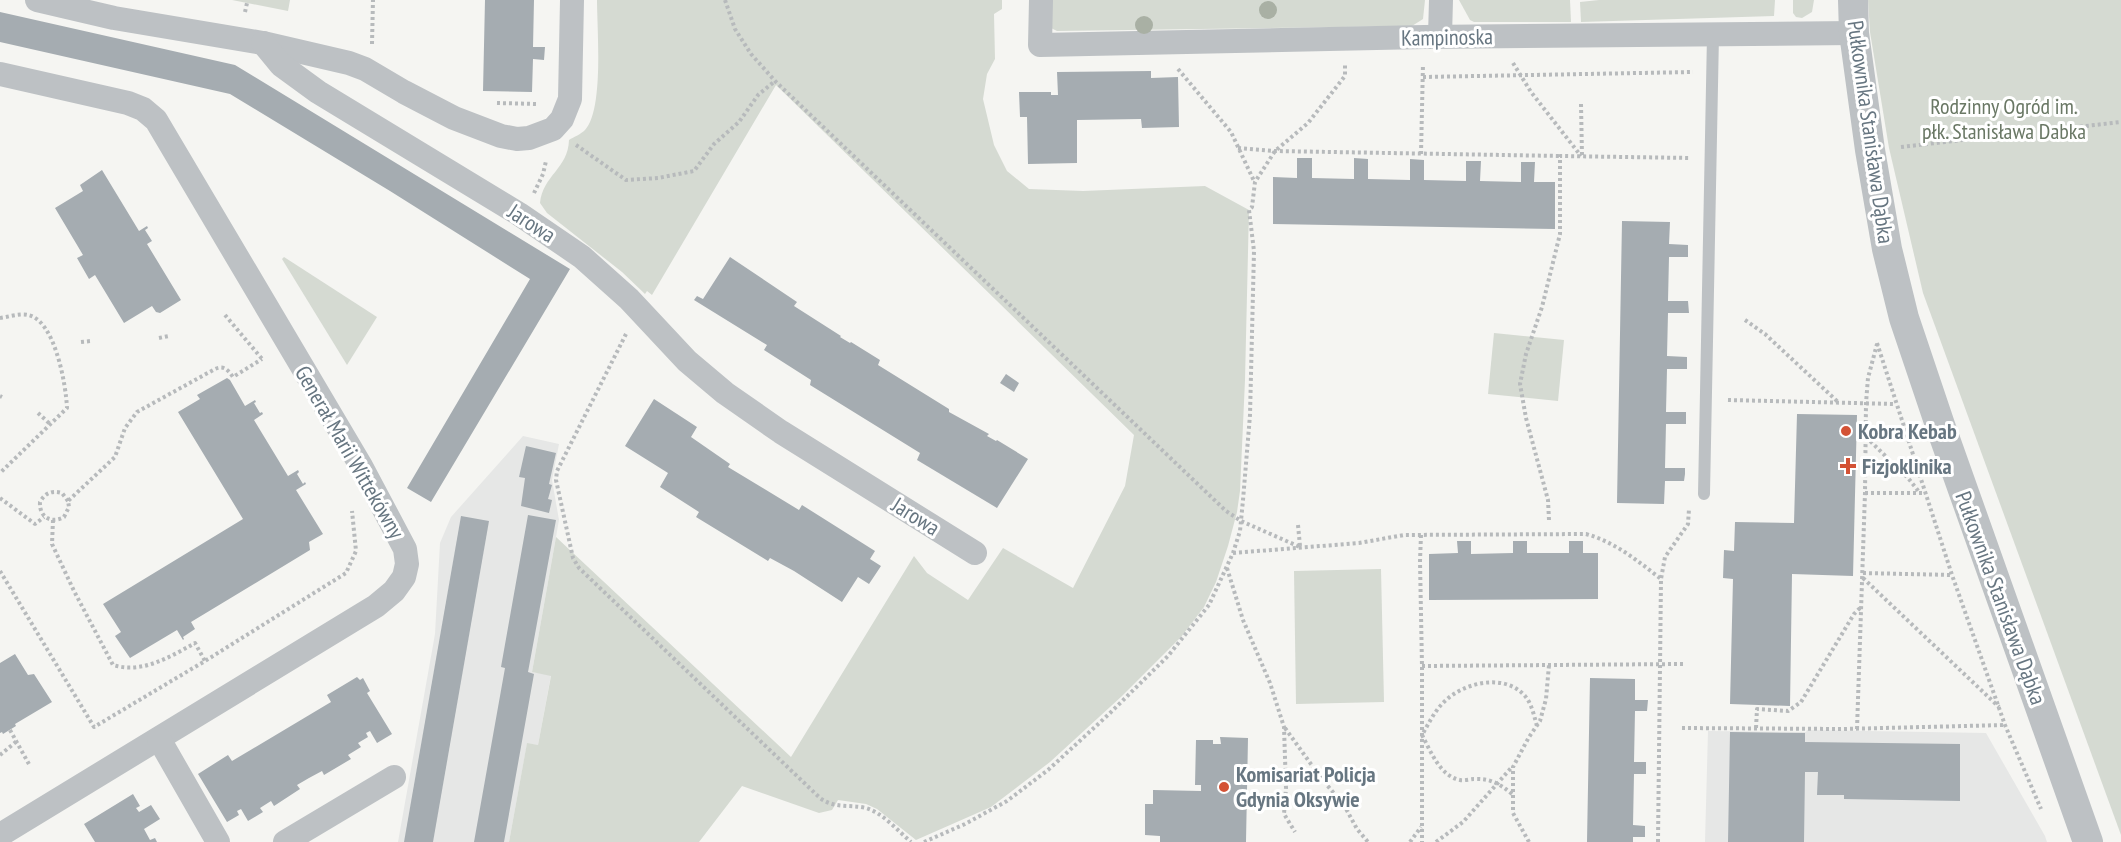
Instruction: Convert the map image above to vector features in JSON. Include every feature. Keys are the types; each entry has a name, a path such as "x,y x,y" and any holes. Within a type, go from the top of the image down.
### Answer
{"street":[{"path":"37,0 114,18 263,43 340,60 365,69 454,118 501,136 517,139 529,138 553,129 562,118 570,99 572,0"},
{"name":"Kampinoska","path":"1041,0 1040,45 1495,36 1854,33"},
{"path":"1432,37 1441,0"},
{"name":"Pułkownika Stanisława Dąbka","path":"1853,0 1854,33 1870,150 1887,249 1904,318 2088,842"},
{"name":"Jarowa","path":"263,43 281,65 318,92 548,232 605,277 687,361 725,393 781,432 975,553"},
{"name":"Generał Marii Wittekówny","path":"0,74 128,103 143,109 156,120 361,466 405,549 407,564 404,577 394,591 376,606 0,835"},
{"path":"159,739 218,842"},
{"path":"285,842 394,777"}],"lane":[{"path":"1703,35 1706,400 1704,494"}],"path":[{"path":"373,0 373,31"},
{"path":"725,0 735,28 751,54 775,81 1226,511 1240,521 1300,547"},
{"path":"1693,83 1693,72 1703,35"},
{"path":"1495,36 1531,92 1582,157"},
{"path":"1421,153 1423,77 1432,37"},
{"path":"924,842 965,824 1007,801 1048,770 1108,715 1189,632 1209,605 1233,553 1240,521 1250,414 1254,251 1249,210 1252,207 1255,182 1275,151 1308,123 1345,76 1345,39"},
{"path":"1155,43 1231,132 1255,182"},
{"path":"1423,77 1693,72"},
{"path":"553,129 626,180 658,178 694,171 714,144 739,122 758,95 775,81"},
{"path":"1581,104 1582,157"},
{"path":"1870,150 2121,122"},
{"path":"1238,148 1275,151 1694,158 1694,147"},
{"path":"1549,520 1548,500 1526,418 1520,384 1526,354 1542,307 1560,234 1560,156"},
{"path":"638,310 557,471 556,480 573,558 579,568 820,798 829,805 866,808 878,814 911,842"},
{"path":"0,318 27,314 44,327 53,345 64,380 68,408 0,473"},
{"path":"225,315 269,368"},
{"path":"1744,320 1765,334 1839,403"},
{"path":"159,338 169,336"},
{"path":"81,342 91,341"},
{"path":"1857,729 1866,403 1868,378 1877,344"},
{"path":"68,501 115,457 125,428 137,412 215,369 225,368 233,377 262,359"},
{"path":"1706,400 1895,404"},
{"path":"38,413 50,424"},
{"path":"1865,437 1923,493 1865,493"},
{"path":"51,492 62,493 68,501 67,513 59,520 44,517 40,508 40,502 46,494 51,492"},
{"path":"0,498 35,524 44,517"},
{"path":"1658,842 1662,665 1661,579 1665,557 1689,524 1689,504"},
{"path":"0,572 93,727 205,661 346,573 356,551 351,508"},
{"path":"53,520 52,544 113,665 134,668 153,663 195,643 205,661"},
{"path":"1298,525 1300,547"},
{"path":"1233,553 1359,543 1421,535 1586,534 1615,545 1661,579"},
{"path":"1421,535 1422,842"},
{"path":"1227,567 1244,621 1270,683 1284,727 1286,788 1284,814 1294,832"},
{"path":"1862,575 1952,575"},
{"path":"1862,575 1999,708"},
{"path":"0,584 6,580"},
{"path":"1756,728 1757,709 1788,711 1801,702 1854,614 1861,607"},
{"path":"1422,666 1683,664"},
{"path":"1436,842 1464,822 1513,767 1540,721 1546,699 1548,665"},
{"path":"1422,735 1433,716 1446,701 1460,690 1487,682 1507,684 1519,690 1527,698 1537,726"},
{"path":"1682,728 1857,729 2005,725"},
{"path":"1284,727 1344,805 1357,829 1368,842"},
{"path":"10,730 30,766"},
{"path":"1422,735 1445,772 1461,781 1475,779 1497,783 1512,794"},
{"path":"0,755 16,741"},
{"path":"1513,767 1513,813 1529,842"},
{"path":"1410,842 1422,827"}],"shaded area":[{"path":"523,436 559,444 552,480 559,520 532,672 551,675 538,745 527,744 509,842 398,842 435,634 440,543 451,517"},
{"path":"1807,730 1986,733 2047,842 1705,842 1708,731 1806,732"}],"green space":[{"path":"232,0 290,0 288,11"},
{"path":"597,0 1002,0 1002,9 994,14 995,59 987,74 983,99 994,145 1007,171 1029,189 1083,191 1205,186 1249,210 1240,491 1228,546 1216,582 1204,607 1181,637 1122,696 1050,762 991,807 916,840 877,809 866,804 838,800 832,810 819,813 742,786 699,842 509,842 527,743 538,745 551,676 532,672 556,537 791,757 914,556 927,573 968,600 1003,548 1073,588 1125,486 1134,435 776,85 652,295 647,291 645,294 622,272 547,213 540,203 546,185 568,150 569,140 585,130 591,120 595,105 598,68"},
{"path":"1052,0 1425,0 1423,19 1412,26 1057,31 1051,28"},
{"path":"1459,0 1570,0 1571,22 1474,22 1470,20"},
{"path":"1599,0 1775,0 1774,16 1581,22 1580,2"},
{"path":"1793,0 1814,0 1812,12 1802,18 1796,17 1793,13"},
{"name":"Rodzinny Ogród im. płk. Stanisława Dabka","path":"1868,0 2121,0 2121,835 1923,293 1889,148 1870,32"},
{"path":"284,257 377,317 347,365 282,259"},
{"path":"1494,333 1564,340 1558,401 1488,394"},
{"path":"1381,569 1384,702 1296,704 1294,571"}],"building":[{"path":"485,0 534,0 533,47 545,47 544,60 533,59 532,92 483,91"},
{"path":"0,12 235,65 570,269 431,502 407,488 530,279 230,94 0,42"},
{"path":"1151,71 1151,78 1178,77 1179,127 1142,128 1141,119 1077,120 1077,163 1028,164 1027,117 1020,117 1019,92 1051,92 1051,95 1058,95 1057,72"},
{"path":"1297,158 1312,158 1312,178 1354,179 1354,158 1368,159 1368,179 1410,180 1410,159 1424,160 1424,180 1466,181 1466,161 1481,161 1480,181 1521,182 1521,162 1535,162 1534,182 1555,182 1555,229 1273,224 1273,177 1297,178"},
{"path":"102,170 139,231 147,226 145,230 152,241 147,244 181,300 160,313 156,312 152,306 124,323 95,275 89,279 77,258 83,255 55,208 83,191 80,185"},
{"path":"1622,221 1670,222 1669,244 1688,245 1688,257 1669,257 1668,301 1688,301 1689,313 1668,313 1667,356 1687,357 1687,369 1667,369 1666,412 1686,412 1686,424 1666,424 1665,468 1685,468 1685,474 1684,481 1665,481 1664,504 1617,503"},
{"path":"730,257 797,302 794,306 880,360 878,365 949,409 949,412 989,434 987,436 1028,459 997,508 917,460 920,453 810,385 811,380 764,350 767,345 694,300 697,296 703,299"},
{"path":"1006,374 1019,383 1014,392 1000,383"},
{"path":"227,378 245,406 255,400 254,403 263,414 254,420 288,476 298,470 297,474 303,484 305,482 306,484 296,490 323,534 309,542 310,550 191,622 195,629 183,637 183,640 177,630 130,658 115,636 121,632 103,604 243,519 178,412 200,399 197,395"},
{"path":"654,399 697,427 691,437 730,464 728,467 799,510 802,505 875,551 870,559 881,566 869,584 858,577 842,602 794,571 770,558 768,561 696,517 699,512 660,487 668,473 625,446"},
{"path":"1797,414 1857,415 1853,576 1792,574 1790,706 1730,704 1733,579 1723,578 1724,550 1734,551 1735,522 1794,523"},
{"path":"526,446 556,453 549,484 552,485 548,499 552,500 549,513 521,506 525,478 519,477"},
{"path":"528,515 556,520 528,672 534,674 504,842 474,842 505,668 501,667"},
{"path":"461,516 489,521 433,842 404,842"},
{"path":"1457,541 1471,541 1471,554 1513,553 1513,541 1527,541 1527,553 1569,553 1569,541 1583,541 1583,553 1598,553 1598,599 1429,600 1429,554 1458,553"},
{"path":"15,654 28,675 34,674 52,702 15,724 16,726 3,734 0,733 0,663"},
{"path":"357,677 360,680 363,678 370,691 367,693 392,734 377,743 370,731 366,733 368,737 358,743 361,747 348,755 351,759 324,775 322,771 297,785 300,789 274,806 271,801 260,808 263,812 248,821 241,809 237,811 239,815 227,822 198,774 228,755 232,761 331,702 327,695"},
{"path":"1590,678 1635,679 1635,700 1648,700 1647,711 1635,711 1634,762 1646,762 1646,774 1634,774 1633,825 1645,826 1645,837 1633,837 1633,842 1587,842"},
{"path":"1730,732 1805,733 1805,742 1960,744 1960,801 1844,799 1844,795 1817,795 1818,772 1805,772 1804,842 1728,842"},
{"name":"Komisariat Policja Gdynia Oksywie","path":"1220,737 1248,738 1246,842 1160,842 1160,836 1145,835 1145,804 1153,804 1153,790 1201,791 1201,785 1195,785 1196,740 1213,740 1213,744 1221,744"},
{"path":"133,794 140,806 136,808 139,812 151,805 160,819 144,829 150,840 155,838 157,842 95,842 84,824"}],"place":[{"name":"Kobra Kebab","path":"1846,431"},
{"name":"Fizjoklinika","path":"1848,466"},
{"name":"Komisariat Policja Gdynia Oksywie","path":"1224,787"}]}
